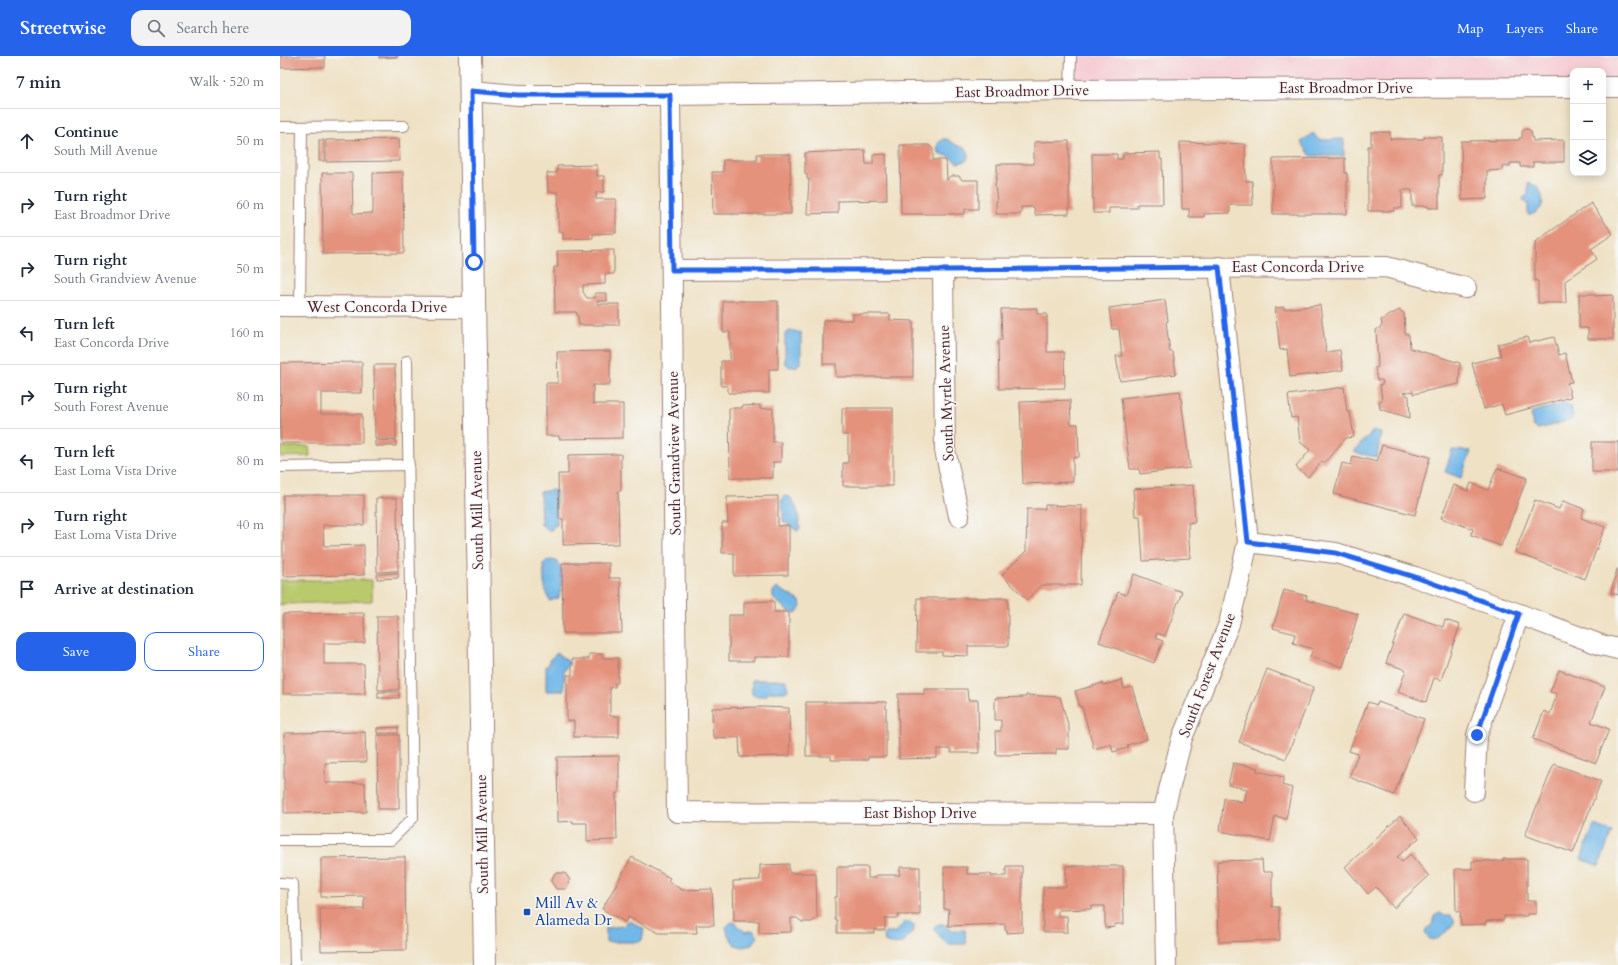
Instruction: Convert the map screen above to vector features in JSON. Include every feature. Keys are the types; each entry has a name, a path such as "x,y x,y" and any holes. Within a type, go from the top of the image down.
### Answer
{"main road":[{"name":"South Mill Avenue","path":"470,56 484,965"}],"street":[{"name":"East Broadmor Drive","path":"471,91 519,95 670,95 1070,90 1570,87"},
{"path":"1606,87 1618,87"},
{"name":"South Grandview Avenue","path":"670,95 677,812"},
{"name":"South Forest Avenue","path":"1166,965 1163,814 1182,738 1229,624 1248,542 1219,267"},
{"name":"East Concorda Drive","path":"672,270 1386,267 1466,288"},
{"name":"South Myrtle Avenue","path":"943,270 945,450 959,516"},
{"name":"West Concorda Drive","path":"280,306 474,307"},
{"path":"1248,542 1336,553 1415,577 1601,645 1618,649"},
{"path":"1474,791 1477,735 1519,614"},
{"name":"East Bishop Drive","path":"677,812 1163,814"}],"lane":[{"path":"1070,90 1071,56"},
{"path":"280,128 404,126"},
{"path":"300,306 302,127"},
{"path":"280,840 391,840 413,818 408,361"},
{"path":"280,467 409,465"},
{"path":"280,883 293,884 296,965"}],"shaded area":[{"path":"1071,56 1618,56 1618,87 1606,87 1606,68 1570,68 1570,87 1070,90"}],"green space":[{"path":"309,446 310,456 280,457 280,447"},
{"path":"280,580 372,580 372,601 280,605"}],"water":[{"path":"1313,133 1319,140 1344,139 1344,156 1311,156 1301,142"},
{"path":"943,139 947,139 958,146 966,148 968,158 966,161 958,163 948,156 939,153 938,145"},
{"path":"1528,183 1537,186 1543,199 1541,208 1534,214 1528,215 1528,203 1523,200 1524,197 1528,195"},
{"path":"790,331 801,333 801,363 797,366 790,367 785,363 785,334"},
{"path":"1566,403 1570,406 1573,416 1571,420 1538,429 1533,426 1531,416 1532,412"},
{"path":"1373,431 1381,433 1377,457 1355,453 1355,450"},
{"path":"1452,450 1471,451 1461,478 1445,472"},
{"path":"552,490 556,491 557,525 555,525 551,530 547,530 543,525 541,525 540,492"},
{"path":"785,496 790,497 793,501 799,516 800,529 798,531 783,521 781,501"},
{"path":"546,561 557,561 561,569 562,579 559,598 550,601 545,589 544,567 542,565"},
{"path":"778,588 800,601 801,607 796,613 789,612 773,598 773,591"},
{"path":"557,653 570,663 564,671 564,691 546,691 546,667 550,662 549,660"},
{"path":"752,680 786,680 788,690 785,692 768,692 766,696 754,696 752,694"},
{"path":"1594,825 1612,832 1599,866 1581,859"},
{"path":"1440,913 1445,916 1451,916 1454,923 1444,934 1432,940 1425,932 1426,929 1432,925 1434,916"},
{"path":"630,921 644,929 642,940 639,942 606,942 606,928 624,926"},
{"path":"731,922 736,923 745,932 752,930 754,931 757,937 751,945 743,947 735,945 728,935 726,927"},
{"path":"910,922 914,925 914,931 903,943 889,944 885,942 884,934 896,932 904,923"},
{"path":"943,924 952,930 965,930 966,944 947,944 935,931 935,926"}],"building":[{"path":"280,56 325,56 325,67 280,68"},
{"path":"379,56 398,56 398,57 379,58"},
{"path":"1524,129 1531,131 1533,141 1564,140 1564,162 1533,162 1533,167 1520,167 1520,163 1510,163 1510,166 1502,166 1502,170 1487,171 1487,199 1462,200 1461,141 1519,140 1519,138 1522,138 1522,132"},
{"path":"1371,132 1390,132 1390,139 1424,139 1424,137 1442,137 1442,175 1439,175 1439,208 1412,206 1412,190 1402,190 1402,208 1394,208 1394,211 1368,211 1368,146 1371,146"},
{"path":"399,139 400,161 326,162 326,140"},
{"path":"319,140 324,140 324,161 319,161"},
{"path":"1069,141 1069,214 1035,215 1034,207 1021,207 1021,214 996,214 997,202 995,185 997,164 1034,164 1034,142"},
{"path":"1180,142 1245,144 1246,181 1252,181 1253,205 1230,205 1230,213 1204,214 1204,217 1189,217 1189,209 1182,209"},
{"path":"900,145 929,145 933,149 933,160 946,160 947,180 950,176 959,176 962,180 978,180 978,209 965,209 965,214 901,214"},
{"path":"865,150 866,164 873,164 873,155 886,154 887,200 838,201 838,213 807,214 809,179 807,179 807,174 805,174 805,153"},
{"path":"1160,152 1160,159 1162,159 1163,204 1137,204 1137,208 1109,208 1109,213 1093,213 1092,154 1117,154 1117,159 1123,159 1123,153"},
{"path":"757,154 790,154 791,214 713,214 712,172 723,172 723,160 757,160"},
{"path":"1345,158 1345,173 1347,173 1347,214 1273,214 1273,159"},
{"path":"597,165 597,176 604,176 604,192 596,192 596,199 616,199 616,233 593,234 593,238 563,239 563,232 559,232 558,192 548,192 547,173 557,173 557,166"},
{"path":"403,172 404,253 323,254 322,173 352,173 353,214 373,213 373,173"},
{"path":"1591,203 1613,234 1591,249 1597,259 1565,281 1566,303 1538,303 1538,281 1535,281 1535,242"},
{"path":"614,250 614,274 605,274 605,284 583,285 583,292 587,298 595,298 595,293 607,293 607,301 597,301 597,304 619,304 619,325 579,325 576,312 555,312 554,267 558,267 557,251"},
{"path":"1579,294 1595,294 1595,296 1613,295 1613,339 1588,339 1588,328 1579,328"},
{"path":"1165,300 1170,352 1173,352 1176,374 1120,381 1116,356 1122,356 1119,329 1112,329 1109,308"},
{"path":"723,301 778,301 778,369 769,369 769,393 728,393 728,386 721,386 721,361 730,361 730,332 723,332"},
{"path":"1320,305 1326,352 1340,350 1343,370 1290,377 1287,349 1280,350 1275,308 1284,307 1284,309"},
{"path":"1037,308 1037,314 1047,314 1047,352 1064,352 1065,388 999,389 998,340 1002,340 1001,309"},
{"path":"1399,310 1404,313 1405,333 1409,335 1410,348 1460,363 1459,384 1413,394 1413,391 1403,393 1409,396 1410,418 1380,409 1379,401 1382,401 1380,384 1383,384 1382,380 1377,380 1375,368 1378,367 1376,330 1382,326 1381,320"},
{"path":"853,314 890,314 890,320 913,321 913,377 836,377 836,364 823,364 823,320 853,320"},
{"path":"1527,337 1529,343 1554,337 1559,355 1565,353 1572,382 1567,383 1571,397 1505,415 1502,404 1484,409 1472,363 1501,356 1498,344"},
{"path":"610,351 610,385 593,385 593,404 623,404 623,438 559,439 559,436 546,436 546,383 558,383 557,352"},
{"path":"362,362 362,393 321,393 321,414 362,414 362,443 281,443 280,363"},
{"path":"374,365 395,365 396,439 375,439"},
{"path":"1344,387 1347,412 1350,412 1354,437 1346,438 1324,463 1322,461 1308,477 1296,467 1310,450 1300,442 1297,417 1291,418 1288,395"},
{"path":"1180,391 1190,468 1140,474 1139,469 1130,469 1121,398"},
{"path":"1070,400 1071,424 1078,424 1079,457 1073,458 1073,482 1023,484 1020,402"},
{"path":"760,405 760,409 773,408 773,442 781,442 781,462 773,462 773,478 730,478 729,408 742,408 742,406"},
{"path":"842,408 893,408 893,486 843,486 843,463 848,463 848,435 842,435"},
{"path":"396,440 396,446 375,446 375,441"},
{"path":"1592,442 1618,442 1618,472 1592,472"},
{"path":"1382,445 1430,457 1415,515 1334,494 1342,463 1351,465 1353,456 1377,462"},
{"path":"621,454 621,491 618,491 619,544 563,545 563,519 559,519 558,474 568,474 568,455"},
{"path":"1497,468 1527,478 1501,546 1471,535 1473,529 1441,518 1454,485 1468,491 1471,483 1488,490"},
{"path":"1193,485 1195,522 1188,523 1190,558 1143,561 1140,516 1135,516 1133,489"},
{"path":"283,495 364,495 364,525 323,525 324,546 364,545 364,575 283,576"},
{"path":"778,496 778,526 789,525 788,575 734,576 734,553 722,553 722,523 728,523 727,497"},
{"path":"376,498 397,498 398,571 377,572"},
{"path":"1535,500 1559,509 1563,501 1584,509 1581,518 1605,527 1585,579 1515,552"},
{"path":"1045,505 1082,506 1081,585 1041,585 1027,600 1002,575 1026,551 1027,509 1045,509"},
{"path":"562,563 609,563 609,578 620,578 622,633 563,633"},
{"path":"1618,569 1618,595 1611,593"},
{"path":"398,573 398,578 377,579 377,574"},
{"path":"1134,574 1182,592 1165,636 1157,633 1155,638 1163,641 1154,663 1099,642 1118,592 1126,595"},
{"path":"1284,590 1307,596 1306,600 1358,614 1343,667 1310,657 1313,649 1293,643 1295,634 1273,628"},
{"path":"917,598 1008,598 1008,646 968,646 968,656 942,655 942,652 916,652"},
{"path":"774,601 774,612 789,612 789,657 754,657 754,661 729,661 729,615 744,615 744,602"},
{"path":"364,613 365,643 324,643 324,664 364,664 365,694 283,694 283,614"},
{"path":"1404,613 1443,627 1445,620 1460,625 1441,680 1434,678 1426,702 1398,692 1406,670 1386,663"},
{"path":"377,616 398,616 399,690 378,690"},
{"path":"589,654 602,654 602,658 618,658 618,683 615,683 615,687 610,687 610,716 619,716 619,737 574,737 574,721 567,721 567,675 572,675 572,659 589,659"},
{"path":"1267,669 1314,687 1286,759 1239,742"},
{"path":"1559,670 1605,687 1591,722 1609,729 1596,763 1533,739 1544,711 1550,714 1557,694 1550,692"},
{"path":"1122,680 1124,689 1132,687 1147,739 1127,745 1128,748 1113,752 1111,744 1094,749 1082,707 1080,707 1075,691 1103,683 1104,685"},
{"path":"924,689 967,689 968,700 978,700 979,753 951,753 951,749 937,749 937,758 899,759 898,694 924,694"},
{"path":"378,692 399,692 399,698 378,698"},
{"path":"1026,695 1060,697 1069,728 1069,749 1056,749 1056,754 996,755 995,731 1001,731 1001,720 995,720 995,698 1026,697"},
{"path":"806,702 886,702 886,757 868,757 868,760 831,760 831,756 806,756"},
{"path":"1368,702 1377,705 1378,702 1424,719 1394,795 1349,777 1358,754 1349,751"},
{"path":"712,708 789,708 790,756 740,757 739,737 713,738"},
{"path":"398,727 398,733 377,733 377,728"},
{"path":"365,732 366,762 325,763 325,783 365,783 366,812 284,813 284,733"},
{"path":"377,735 399,735 399,809 378,809"},
{"path":"619,756 619,793 616,793 617,840 587,841 587,823 573,823 573,821 558,822 557,757"},
{"path":"1233,763 1258,768 1257,771 1284,777 1282,785 1292,788 1286,819 1275,816 1270,841 1220,831 1224,798 1244,802 1247,789 1228,785"},
{"path":"1554,764 1601,781 1573,853 1525,835"},
{"path":"1400,816 1419,838 1397,857 1402,862 1410,854 1429,876 1394,908 1376,887 1368,894 1345,867"},
{"path":"405,857 406,950 321,951 320,909 364,909 364,896 321,897 321,858"},
{"path":"632,857 670,878 668,881 682,890 712,889 714,925 696,925 697,933 659,933 628,917 625,922 602,909"},
{"path":"1503,859 1527,859 1527,901 1536,901 1536,914 1527,914 1527,916 1504,916 1504,920 1486,921 1486,924 1461,925 1460,911 1456,911 1455,869 1472,869 1472,861 1503,861"},
{"path":"1262,860 1263,872 1272,872 1272,907 1279,907 1280,940 1219,942 1217,861"},
{"path":"789,864 789,873 816,873 817,918 812,922 802,922 797,918 791,918 791,932 759,933 759,921 734,921 733,881 760,880 760,865"},
{"path":"1006,866 1022,866 1022,932 1007,933 1007,930 1005,930 1005,924 948,926 949,909 944,909 944,867 967,867 967,874 991,874 991,876 1006,876"},
{"path":"1066,866 1123,866 1124,924 1115,924 1115,927 1105,928 1105,906 1091,906 1091,909 1058,910 1058,916 1067,916 1068,932 1043,932 1043,887 1066,887"},
{"path":"837,867 868,867 868,878 876,878 876,875 900,875 900,867 920,867 920,915 898,915 898,918 885,918 885,930 874,930 874,933 837,933 837,920 835,920 835,897 837,897"},
{"path":"555,873 565,873 570,880 566,889 556,889 551,881"}],"place":[{"name":"Mill Av & Alameda Dr","path":"527,912"}],"route":[{"path":"474,262 471,91 519,95 670,95 672,270 943,270 1219,267 1248,542 1336,553 1415,577 1519,614 1477,735"}]}
